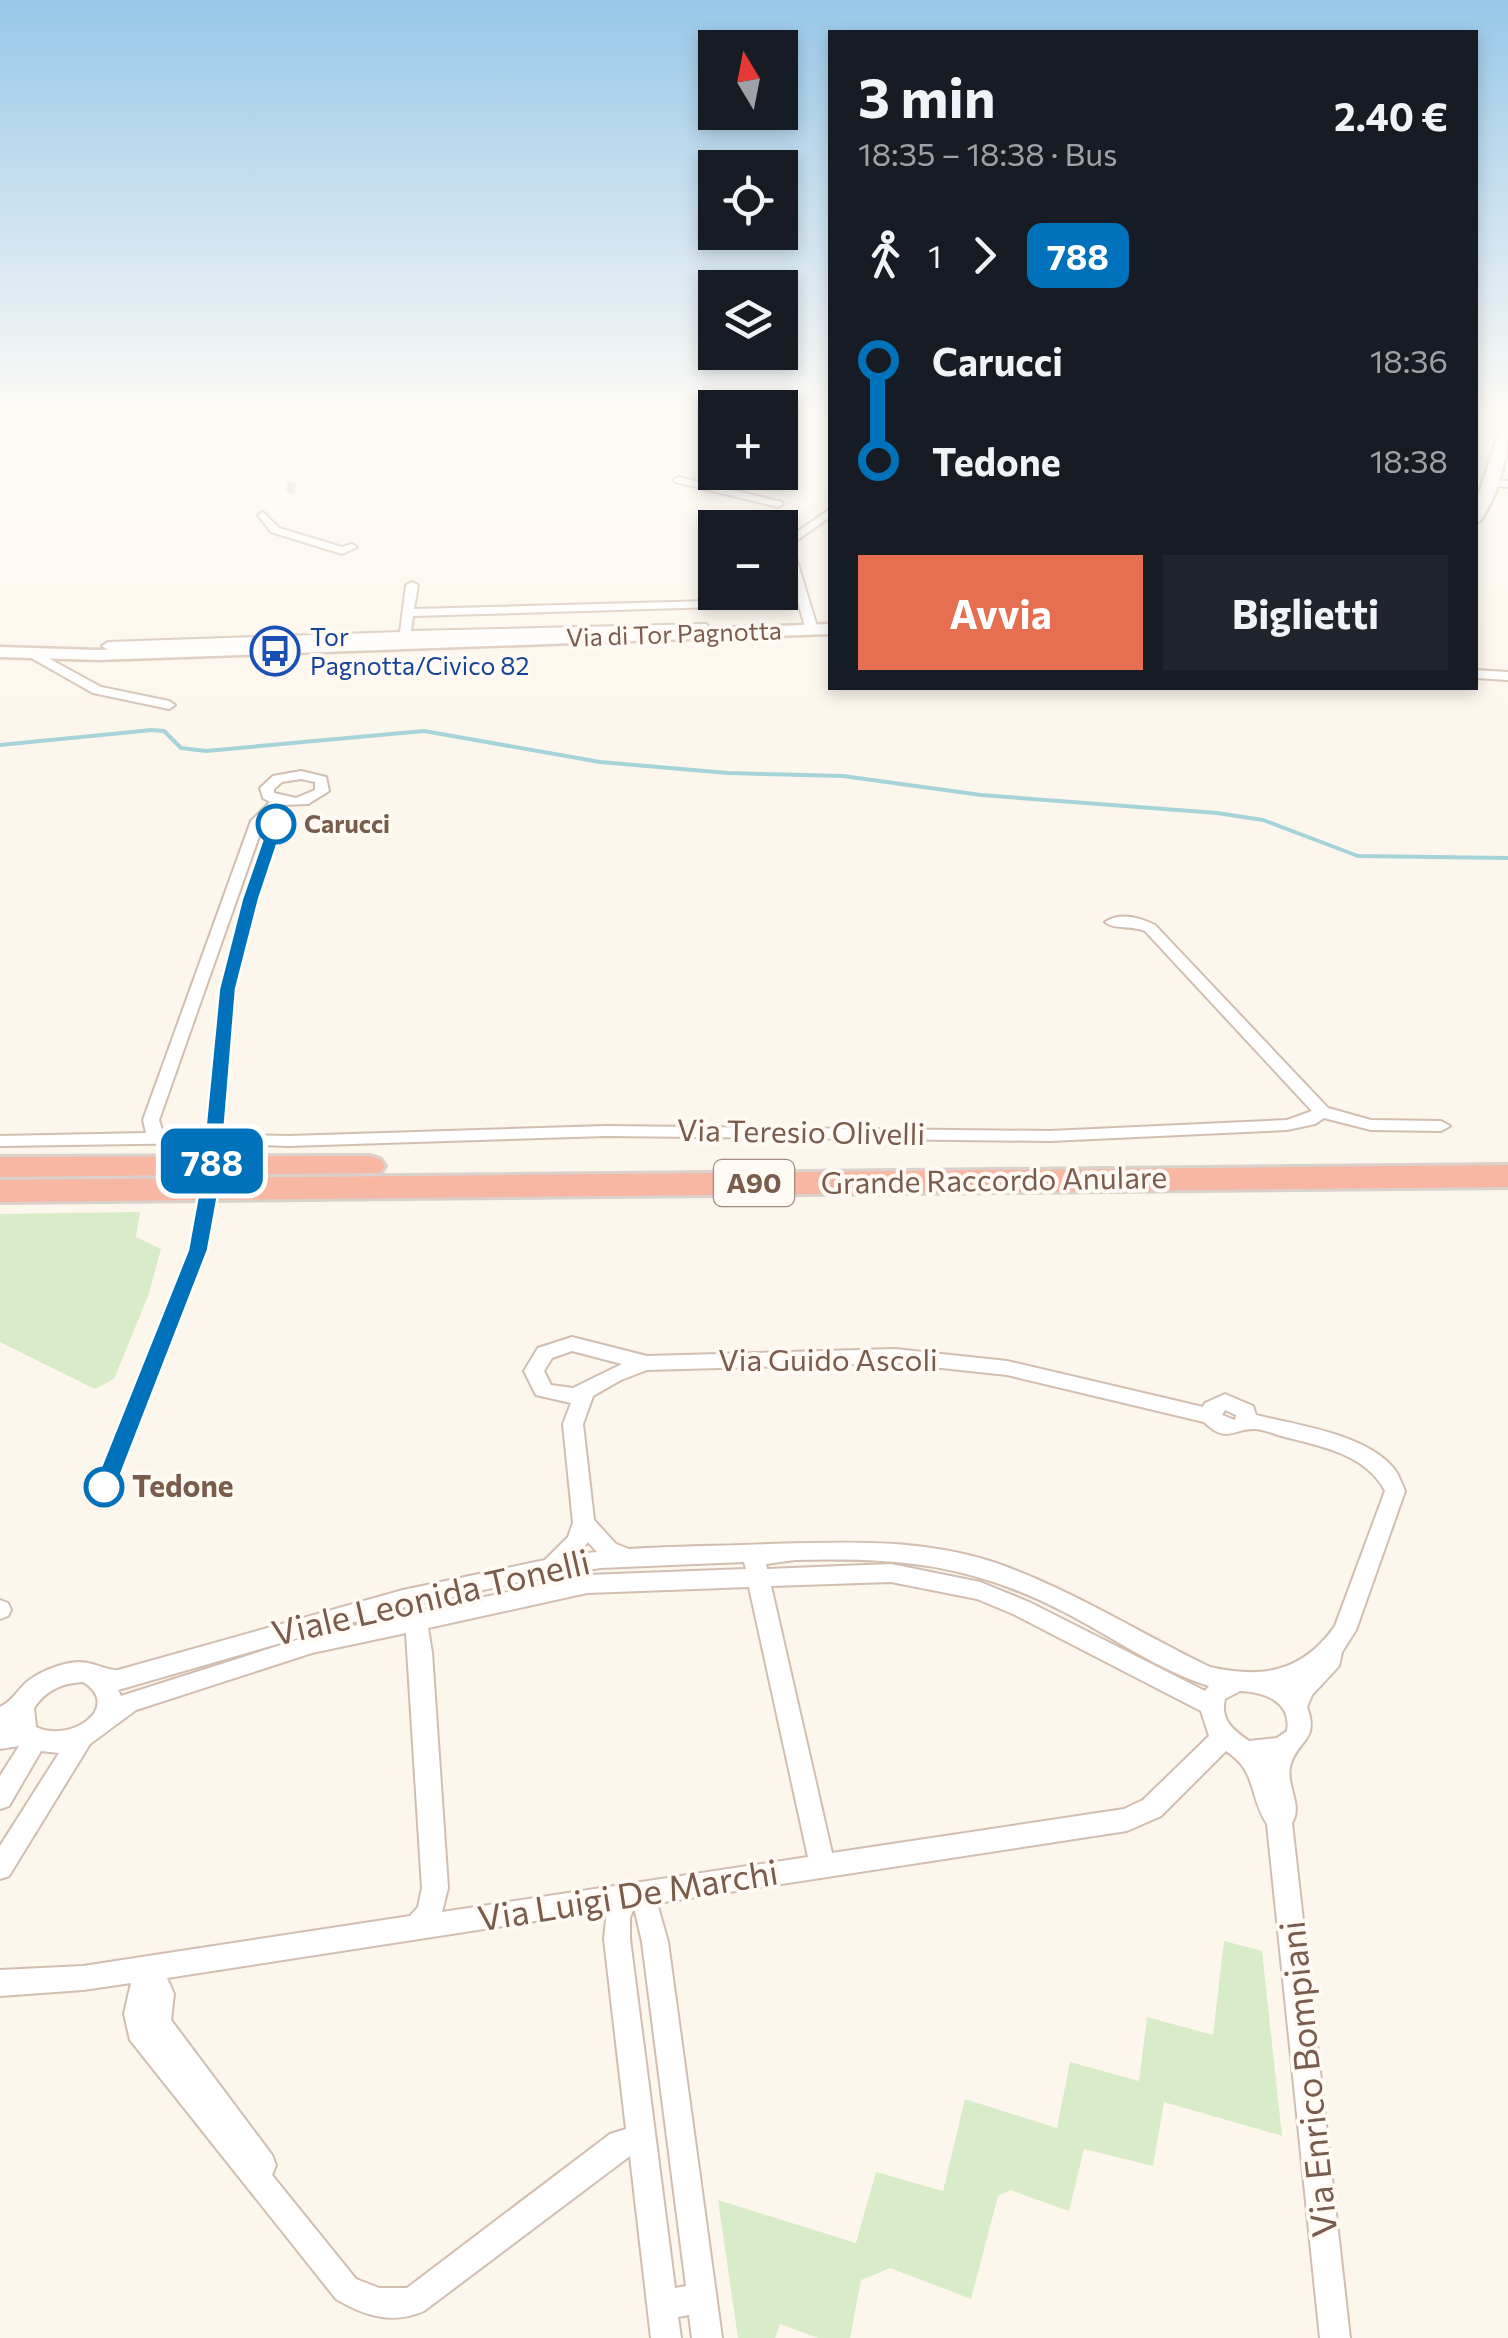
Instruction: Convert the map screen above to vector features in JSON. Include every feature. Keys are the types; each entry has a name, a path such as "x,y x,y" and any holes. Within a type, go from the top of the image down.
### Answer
{"highway":[{"name":"Grande Raccordo Anulare","path":"0,1167 1508,1155"},
{"name":"Grande Raccordo Anulare","path":"0,1191 1508,1176"}],"street":[{"path":"272,525 275,530 342,551 352,547"},
{"path":"811,525 786,542 821,630"},
{"path":"405,636 412,584"},
{"path":"622,607 621,600 672,599"},
{"path":"409,613 698,605"},
{"path":"103,650 702,626"},
{"name":"Via di Tor Pagnotta","path":"0,661 103,650 821,630"},
{"name":"Via di Tor Pagnotta","path":"0,652 43,659"},
{"path":"43,659 97,690 169,706"},
{"path":"1478,674 1508,676"},
{"path":"156,1140 151,1120 256,826 262,815 279,801"},
{"path":"1112,922 1146,924 1322,1112"},
{"name":"Via Teresio Olivelli","path":"0,1141 302,1141 606,1131 1050,1136 1287,1125 1322,1112 1370,1124 1440,1126"},
{"path":"572,1424 584,1394 603,1380 606,1362 601,1353 572,1344 546,1353 534,1371 543,1390 554,1395 584,1394"},
{"name":"Via Guido Ascoli","path":"601,1353 647,1363 895,1356 1007,1368 1212,1412 1228,1427 1240,1426 1247,1420 1362,1452 1377,1461 1393,1482 1394,1501 1345,1630 1331,1650"},
{"name":"Via Guido Ascoli","path":"603,1380 647,1363"},
{"path":"550,1568 568,1554 584,1523 572,1424 554,1395"},
{"path":"584,1523 608,1550 626,1556"},
{"name":"Viale Leonida Tonelli","path":"91,1730 128,1704 312,1644 587,1584 873,1549 942,1557 990,1570 1035,1588 1205,1675 1233,1682"},
{"name":"Viale Leonida Tonelli","path":"101,1678 118,1680 291,1626 550,1568 626,1556 891,1573 980,1591 1212,1706"},
{"path":"764,1564 822,1866"},
{"path":"416,1929 430,1912 435,1888 421,1653 414,1621 414,1608 424,1596"},
{"path":"1331,1650 1331,1660 1303,1688 1296,1708 1299,1730 1286,1748 1247,1751 1216,1728 1212,1706 1222,1687 1233,1682 1262,1682 1298,1675 1331,1650"},
{"path":"0,1719 23,1706 38,1686 63,1673 86,1672 101,1678 110,1698 0,1868"},
{"path":"1262,1682 1287,1696 1296,1708"},
{"path":"23,1706 22,1726 31,1737"},
{"path":"0,1739 31,1737 55,1744 91,1730"},
{"path":"0,1798 31,1737"},
{"name":"Via Luigi De Marchi","path":"0,1983 36,1983 150,1968 1127,1820 1152,1808 1224,1737"},
{"name":"Via Enrico Bompiani","path":"1279,1820 1285,1813 1276,1770 1286,1748"},
{"name":"Via Enrico Bompiani","path":"1247,1751 1265,1784 1271,1813 1279,1820 1335,2338"},
{"path":"666,2338 617,1939 618,1918 633,1895 650,1915 655,1942 707,2338"},
{"path":"150,1968 136,2012 139,2031 346,2288 359,2296 392,2307 414,2301 620,2144 642,2140"},
{"path":"636,2086 672,2079"},
{"path":"663,2305 702,2298"}],"green space":[{"path":"140,1212 136,1237 161,1249 148,1296 114,1379 95,1389 0,1342 0,1214"},
{"path":"1224,1941 1262,1951 1282,2136 1164,2102 1153,2166 1084,2149 1069,2211 1010,2190 998,2196 971,2299 890,2268 861,2280 850,2338 818,2338 780,2324 775,2338 738,2338 718,2200 856,2243 876,2172 943,2191 965,2099 1057,2128 1070,2062 1139,2081 1147,2017 1213,2035"}],"waterway":[{"path":"0,745 152,730 164,731 181,748 206,751 424,731 600,762 728,773 843,776 981,795 1217,813 1263,820 1358,856 1508,858"}],"bus line":[{"name":"788","path":"104,1487 198,1250 210,1184 228,989 250,899 276,824"}],"place":[{"name":"Tor Pagnotta/Civico 82","path":"275,651"},
{"name":"Carucci","path":"276,824"},
{"name":"Tedone","path":"104,1487"}]}
